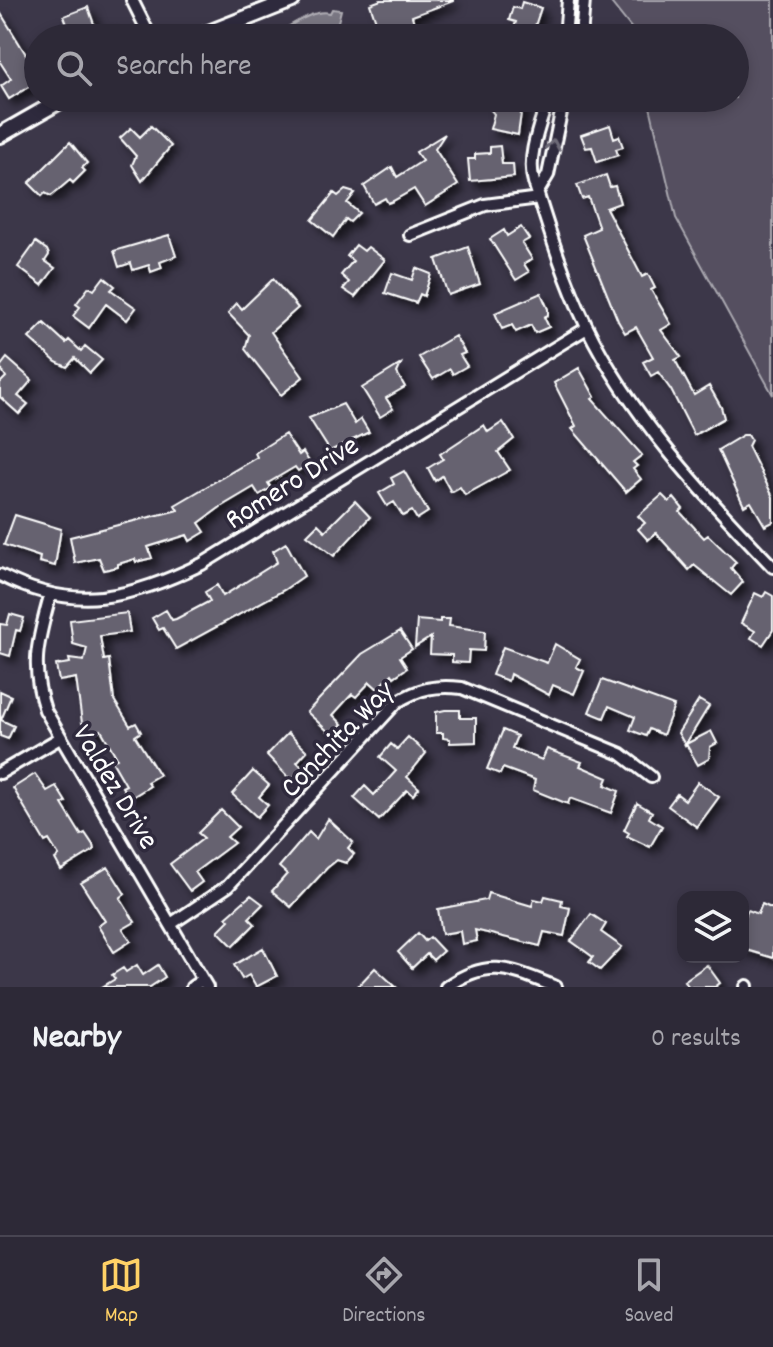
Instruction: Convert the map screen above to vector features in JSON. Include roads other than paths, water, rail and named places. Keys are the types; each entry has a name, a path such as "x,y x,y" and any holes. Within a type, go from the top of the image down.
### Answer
{"main road":[{"path":"231,24 292,0"},
{"path":"0,135 40,112"}],"street":[{"path":"132,0 144,24"},
{"path":"566,24 568,0"},
{"path":"582,24 584,0"},
{"path":"545,112 534,157 534,181 558,261 587,328 650,426 724,516 773,567"},
{"path":"539,194 548,175 561,112"},
{"path":"410,235 485,205 539,194"},
{"name":"Romero Drive","path":"0,575 50,596 101,598 149,589 202,564 587,328"},
{"name":"Valdez Drive","path":"50,596 35,655 36,684 45,710 205,983"},
{"name":"Conchita Way","path":"171,924 228,886 397,702 416,691 436,685 462,688 621,754 651,777"},
{"path":"0,773 60,738"},
{"path":"446,987 482,968 508,968 556,987"},
{"path":"192,987 205,983"}]}
